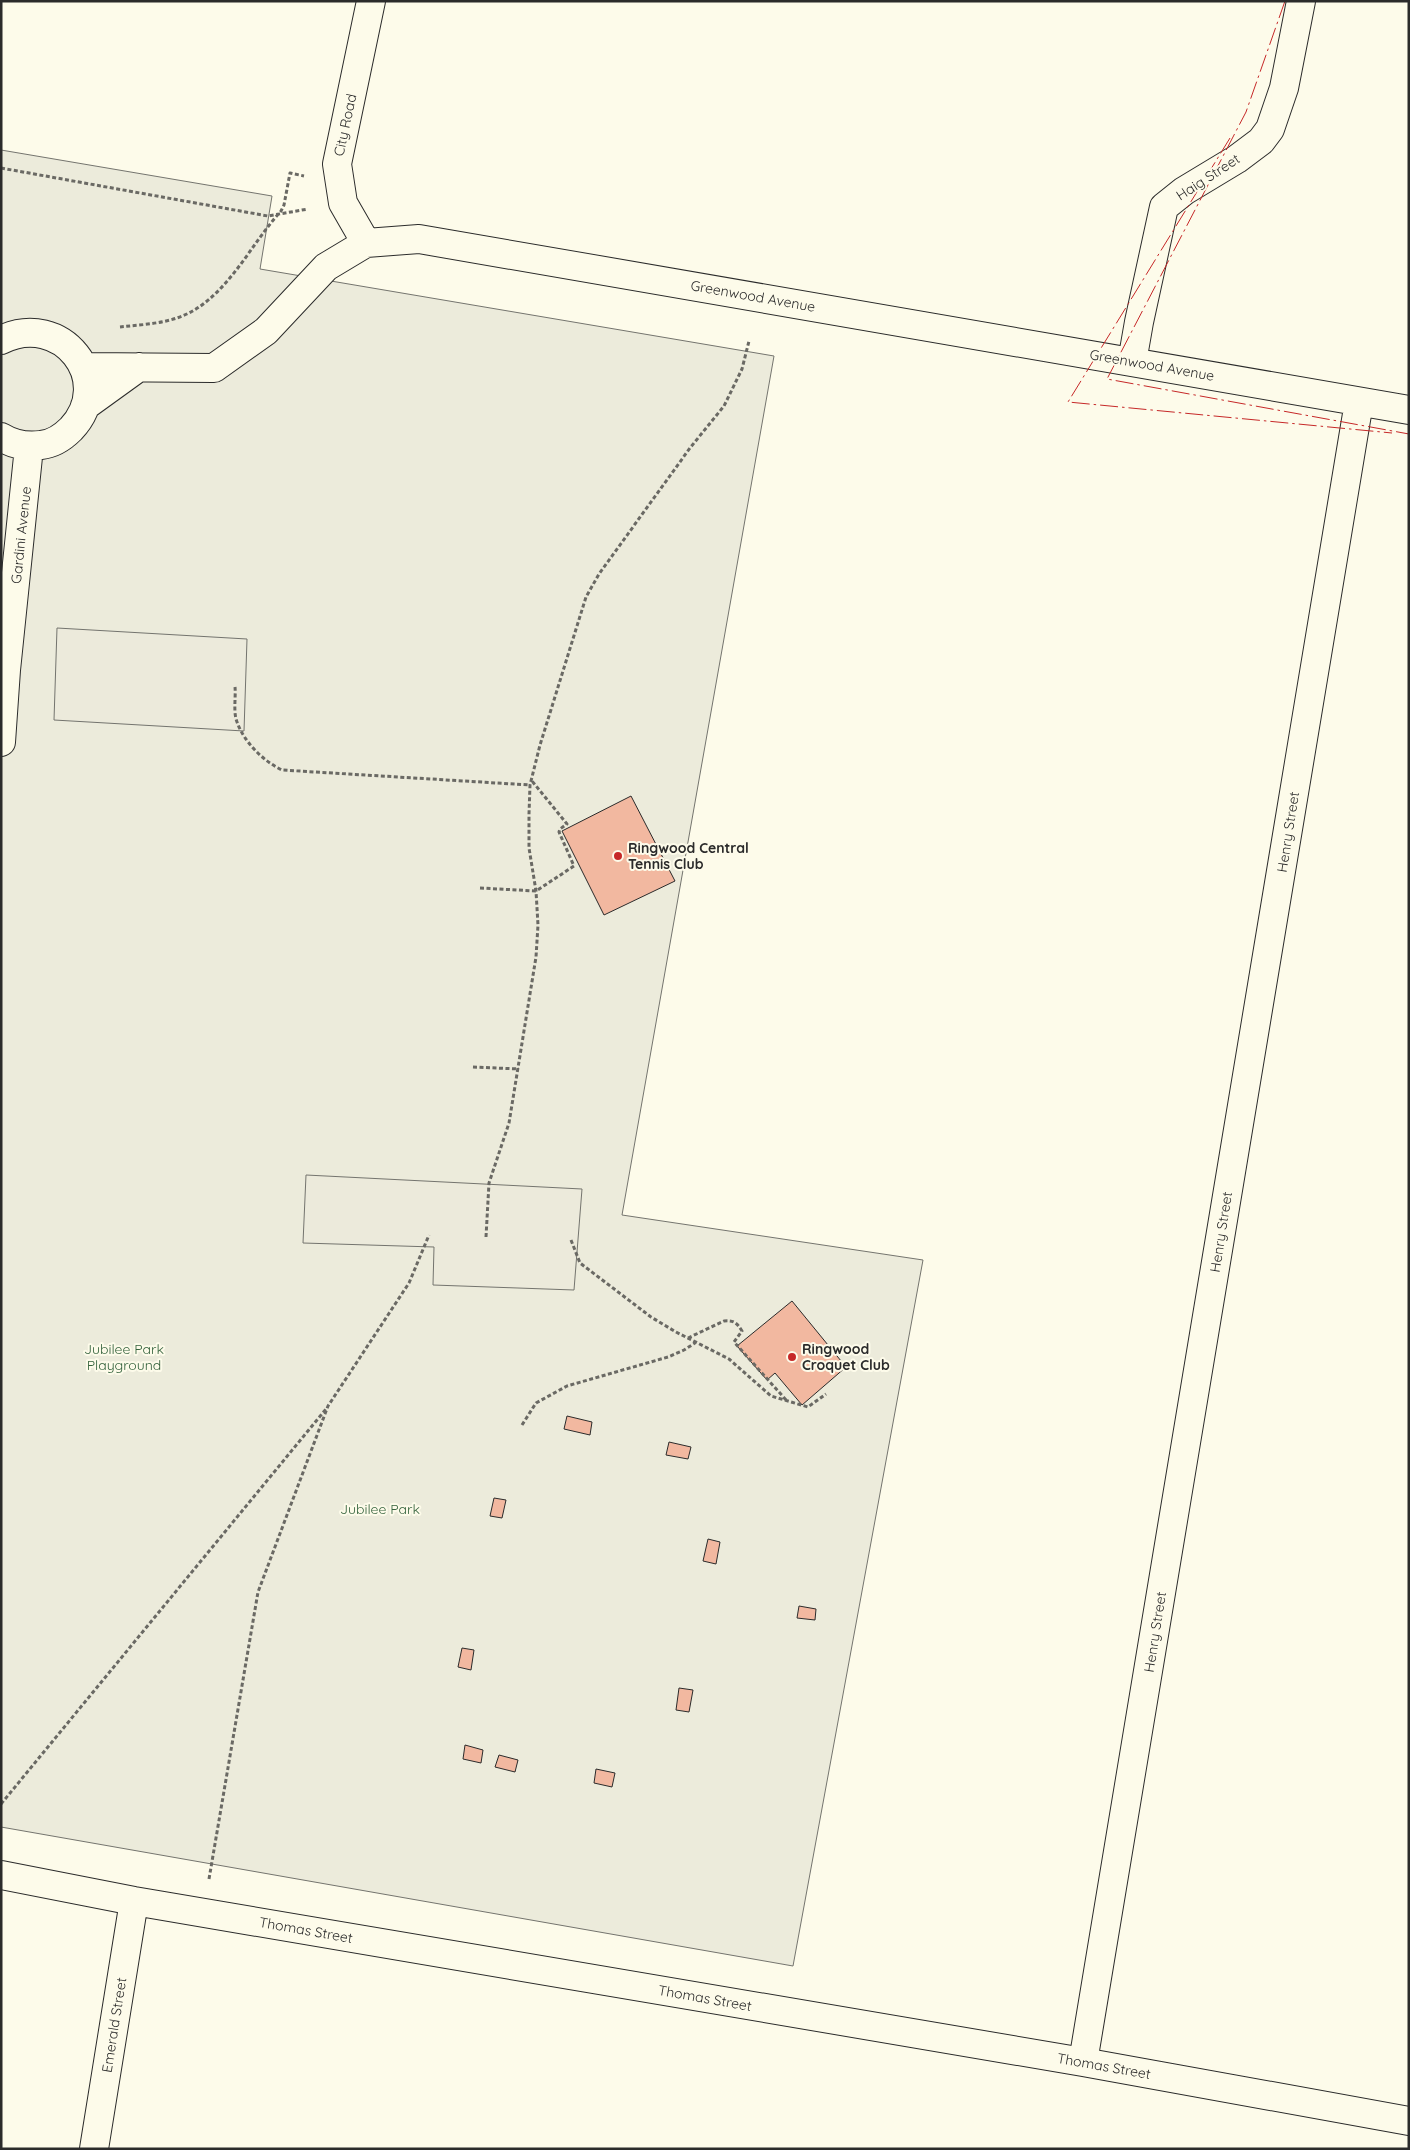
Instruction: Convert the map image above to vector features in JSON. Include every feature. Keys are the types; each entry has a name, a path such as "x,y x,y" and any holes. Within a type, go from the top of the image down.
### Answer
{"street":[{"name":"City Road","path":"366,243 343,203 337,164 371,1"},
{"name":"Haig Street","path":"1132,362 1164,207 1174,198 1261,141 1270,129 1284,88 1301,1"},
{"name":"Greenwood Avenue","path":"84,366 214,368 266,331 326,267 366,243 419,239 1409,410"},
{"path":"1,437 10,443 30,447 48,444 65,435 76,424 85,406 88,386 84,366 70,348 54,337 42,333 21,332 2,339"},
{"path":"85,406 139,367"},
{"name":"Henry Street","path":"1083,2062 1359,402"},
{"name":"Gardini Avenue","path":"1,742 6,670 30,447"},
{"name":"Thomas Street","path":"1,1875 134,1901 1083,2062 1409,2121"},
{"name":"Emerald Street","path":"94,2149 134,1901"}],"path":[{"path":"1,168 268,216 343,203"},
{"path":"120,327 177,318 205,302 220,289 284,206 290,173 309,176"},
{"path":"486,1237 489,1183 509,1123 536,957 538,925 536,891 529,848 530,785 540,745 586,597 604,566 690,448 724,406 742,370 749,341"},
{"path":"235,687 236,721 244,736 256,752 270,764 282,770 530,785"},
{"path":"480,888 536,891 574,866 559,832 567,824 532,780"},
{"path":"473,1067 519,1069"},
{"path":"1,1804 328,1406 409,1283 429,1235"},
{"path":"570,1240 580,1264 651,1317 729,1359 771,1396 808,1407 826,1394"},
{"path":"688,1338 724,1321 730,1320 737,1323 742,1331 734,1342 788,1401"},
{"path":"522,1426 536,1403 567,1386 668,1357 696,1342"},
{"path":"203,1912 258,1592 328,1406"}],"green space":[{"name":"Jubilee Park","path":"1,150 272,196 260,269 774,356 622,1215 923,1260 793,1966 1,1827"}],"shaded area":[{"path":"57,628 247,639 244,731 54,720"},
{"path":"306,1175 582,1189 574,1290 433,1285 434,1247 303,1243"}],"building":[{"name":"Ringwood Central Tennis Club","path":"631,796 675,881 604,915 562,831"},
{"name":"Ringwood Croquet Club","path":"792,1301 846,1367 802,1405 775,1373 767,1380 737,1346"},
{"path":"567,1416 592,1422 590,1435 564,1429"},
{"path":"669,1442 691,1447 688,1459 666,1455"},
{"path":"494,1498 506,1500 502,1518 490,1516"},
{"path":"708,1539 720,1542 716,1564 703,1561"},
{"path":"799,1606 816,1609 815,1620 797,1618"},
{"path":"462,1648 474,1650 471,1670 458,1667"},
{"path":"679,1688 693,1690 689,1712 676,1710"},
{"path":"465,1745 483,1750 481,1763 463,1759"},
{"path":"499,1755 518,1760 515,1772 495,1767"},
{"path":"596,1769 615,1773 612,1787 594,1783"}],"power":[{"path":"1285,1 1246,112 1107,379 1409,434"},
{"path":"1230,138 1068,402 1392,433"}],"place":[{"name":"Ringwood Central Tennis Club","path":"618,856"},
{"name":"Ringwood Croquet Club","path":"792,1357"}],"park label":[{"name":"Jubilee Park Playground","path":"124,1358"}]}
